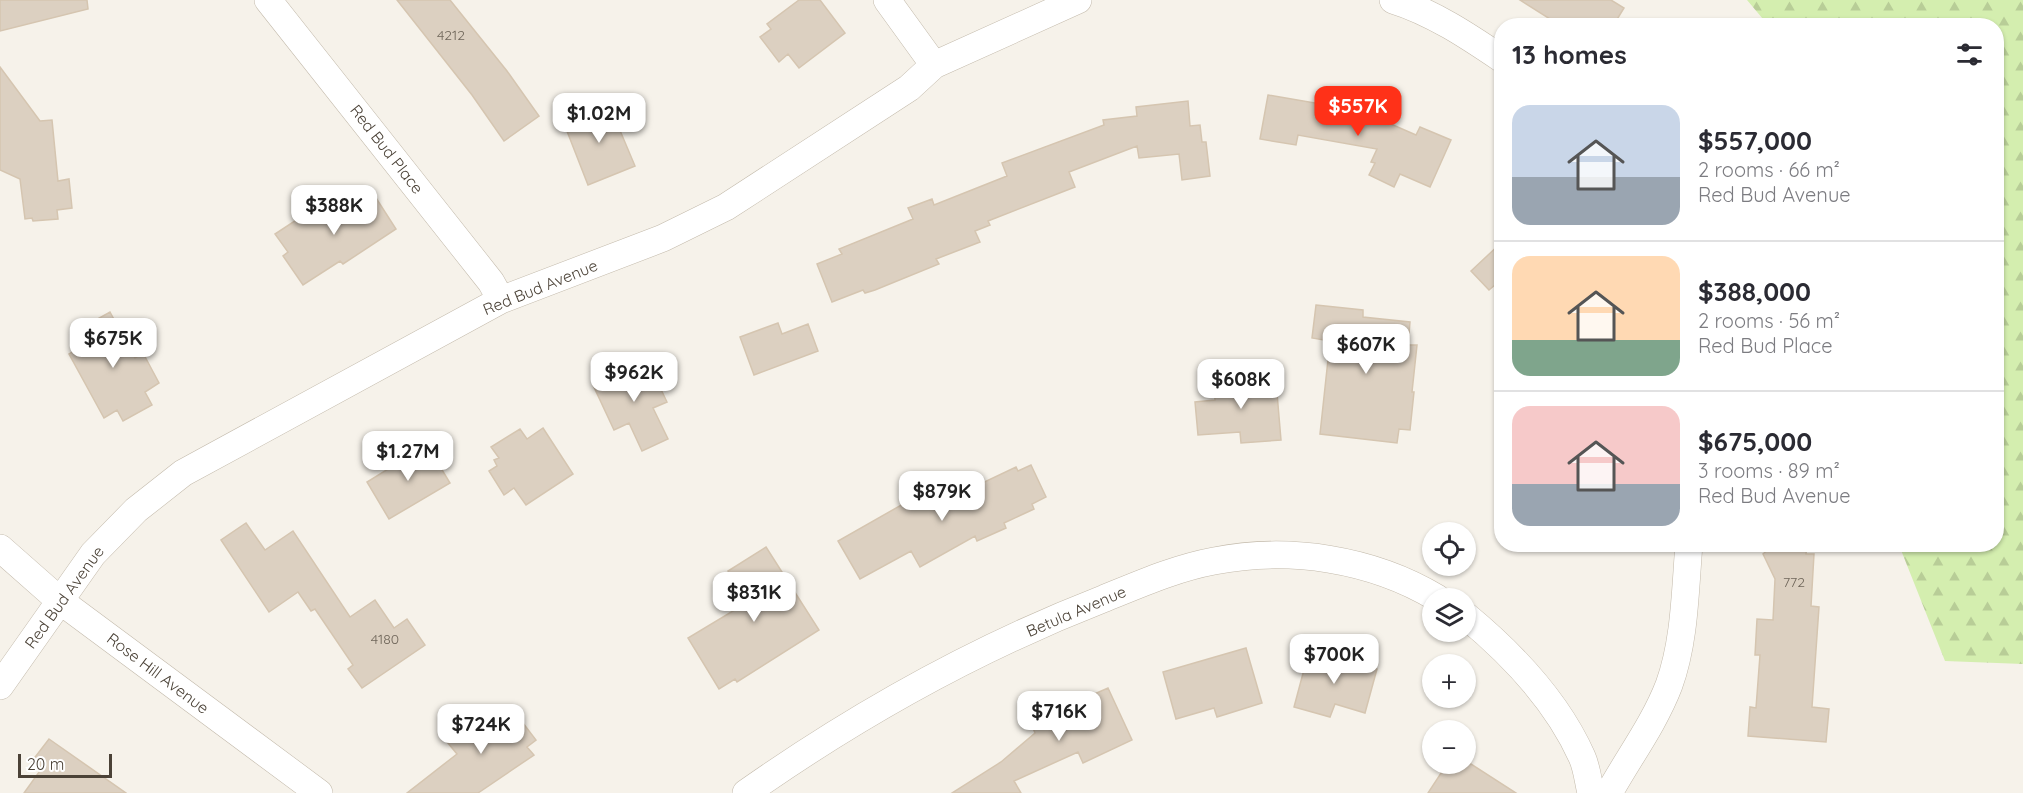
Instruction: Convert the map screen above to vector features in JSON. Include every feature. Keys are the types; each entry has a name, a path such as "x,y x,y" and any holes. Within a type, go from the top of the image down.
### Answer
{"street":[{"name":"Red Bud Place","path":"268,0 491,282 501,300"},
{"path":"887,0 934,65"},
{"name":"Red Bud Avenue","path":"0,686 93,554 135,510 183,473 501,300 663,238 726,207 909,88 934,65 1078,0"},
{"path":"1404,2 1494,53"},
{"name":"Rose Hill Avenue","path":"0,548 59,600 319,793"},
{"path":"1609,793 1650,727 1669,684 1680,639 1688,552"},
{"name":"Betula Avenue","path":"746,793 861,718 961,662 1065,614 1172,572 1236,558 1302,556 1345,562 1387,574 1422,591"},
{"path":"1476,624 1498,643 1534,682 1583,759 1591,793"}],"green space":[{"path":"1747,0 2023,0 2023,664 1945,661 1902,552 2004,552 2004,18 1762,18"}],"building":[{"path":"0,0 87,0 88,9 0,31"},
{"path":"397,0 450,0 507,71 539,116 504,141 472,95"},
{"path":"799,0 820,0 845,33 799,68 788,54 779,62 760,37 771,29 767,24"},
{"path":"1520,0 1611,0 1624,8 1618,18 1548,18"},
{"path":"0,67 40,121 52,120 58,181 69,179 72,208 57,210 58,219 33,221 32,218 25,219 20,179 0,170"},
{"path":"1268,95 1361,111 1416,135 1420,127 1451,140 1430,187 1400,174 1394,187 1369,175 1375,163 1371,162 1377,149 1298,135 1296,145 1260,139"},
{"path":"1188,101 1190,126 1200,125 1202,142 1206,142 1210,176 1182,180 1179,154 1139,158 1137,146 1069,172 1075,187 988,221 990,225 975,231 980,242 936,259 939,264 875,290 865,293 863,290 832,302 817,264 842,254 839,249 913,219 908,208 932,199 934,205 1007,176 1002,163 1104,125 1103,120 1137,116 1136,107"},
{"path":"608,102 635,166 588,185 563,121"},
{"path":"369,187 396,229 343,264 340,261 303,285 283,256 288,252 275,234 313,209 321,220"},
{"path":"1494,249 1494,286 1489,290 1471,271"},
{"path":"1316,305 1363,310 1363,317 1410,322 1408,345 1417,345 1410,430 1399,429 1397,443 1320,434 1330,341 1312,338"},
{"path":"110,312 135,358 143,353 159,383 145,392 152,405 123,421 117,410 104,418 69,354 84,345 76,331"},
{"path":"778,323 782,334 808,324 818,351 754,375 740,337"},
{"path":"647,360 667,402 653,408 668,439 642,451 629,423 614,430 593,385"},
{"path":"1266,375 1268,394 1277,393 1281,440 1241,443 1240,432 1198,435 1195,402 1215,400 1214,379"},
{"path":"543,428 573,474 526,505 514,488 504,495 489,471 497,466 494,460 499,458 491,447 520,429 527,439"},
{"path":"427,445 450,483 389,519 367,482"},
{"path":"1031,465 1046,497 1032,504 1034,509 1004,523 1006,528 977,541 975,536 920,567 911,551 860,579 838,541 926,491 934,506 1016,467 1018,471"},
{"path":"246,523 265,550 293,531 350,617 375,600 394,628 407,619 425,645 362,688 348,669 353,665 315,609 311,611 298,592 269,612 221,540"},
{"path":"766,547 819,630 737,682 735,679 719,689 688,638 748,602 728,571"},
{"path":"1765,552 1806,552 1806,554 1814,554 1811,606 1819,607 1812,707 1829,709 1826,742 1748,736 1750,707 1756,708 1760,655 1755,655 1757,619 1773,620 1775,579 1763,554"},
{"path":"1246,648 1262,703 1217,717 1214,708 1176,719 1163,672"},
{"path":"1309,651 1377,669 1365,713 1335,704 1330,717 1294,707"},
{"path":"1108,688 1132,740 1083,763 1078,752 1014,781 1021,793 952,793 1001,762 1035,733 1033,728 1062,715 1057,703 1081,693 1083,699"},
{"path":"510,706 536,740 527,747 534,755 478,793 407,793 457,754 443,737 471,714 482,727"},
{"path":"49,739 126,793 24,793 42,768 32,761"},
{"path":"1476,767 1516,793 1428,793 1440,774 1476,774"}]}
